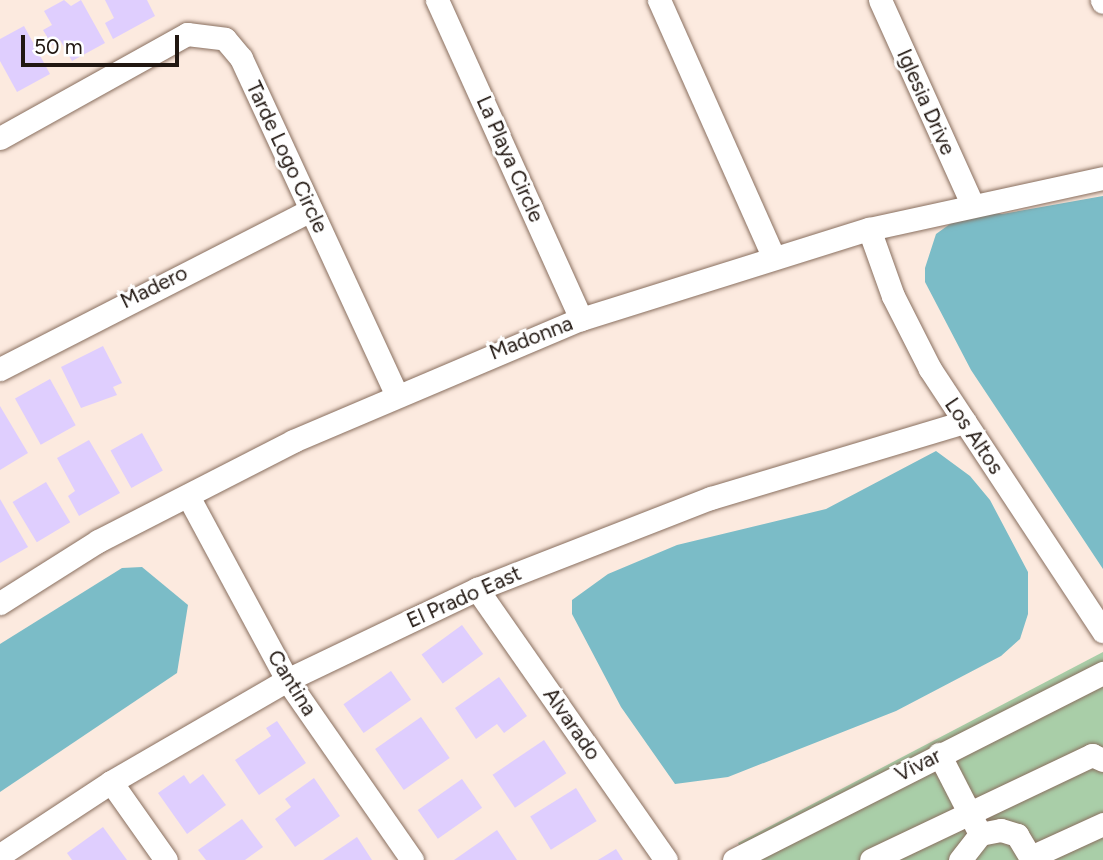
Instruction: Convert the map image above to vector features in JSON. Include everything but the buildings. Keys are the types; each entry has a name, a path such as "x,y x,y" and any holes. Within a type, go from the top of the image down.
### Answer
{"street":[{"name":"La Playa Circle","path":"437,0 581,319"},
{"path":"659,0 773,256"},
{"name":"Iglesia Drive","path":"880,0 972,204"},
{"name":"Tarde Logo Circle","path":"0,138 182,36 208,32 225,39 241,58 396,394"},
{"name":"Madonna","path":"0,603 99,541 396,394 581,319 773,256 869,229 972,204 1103,178"},
{"name":"Madero","path":"0,369 311,210"},
{"name":"Los Altos","path":"869,229 904,320 965,422 1103,631"},
{"name":"El Prado East","path":"0,855 111,782 287,680 477,589 711,498 965,422"},
{"name":"Cantina","path":"188,496 287,680 412,860"},
{"name":"Alvarado","path":"477,589 666,860"},
{"name":"Vivar","path":"748,856 939,754 1103,673"},
{"path":"939,754 975,824 1017,835 1032,858 1103,824"},
{"path":"872,860 975,824 1092,755 1103,760"},
{"path":"111,782 166,860"},
{"path":"960,860 975,824"}],"green space":[{"path":"1103,652 1103,860 748,860 738,843"}],"water":[{"path":"1103,196 1103,569 971,370 925,282 925,268 936,234 971,209 1002,214"},
{"path":"936,451 970,476 990,500 1028,572 1028,614 1020,639 1001,656 896,711 728,777 675,784 621,707 572,614 572,600 608,574 677,545 826,509"},
{"path":"142,567 188,605 177,673 0,792 0,644 122,568"}]}
